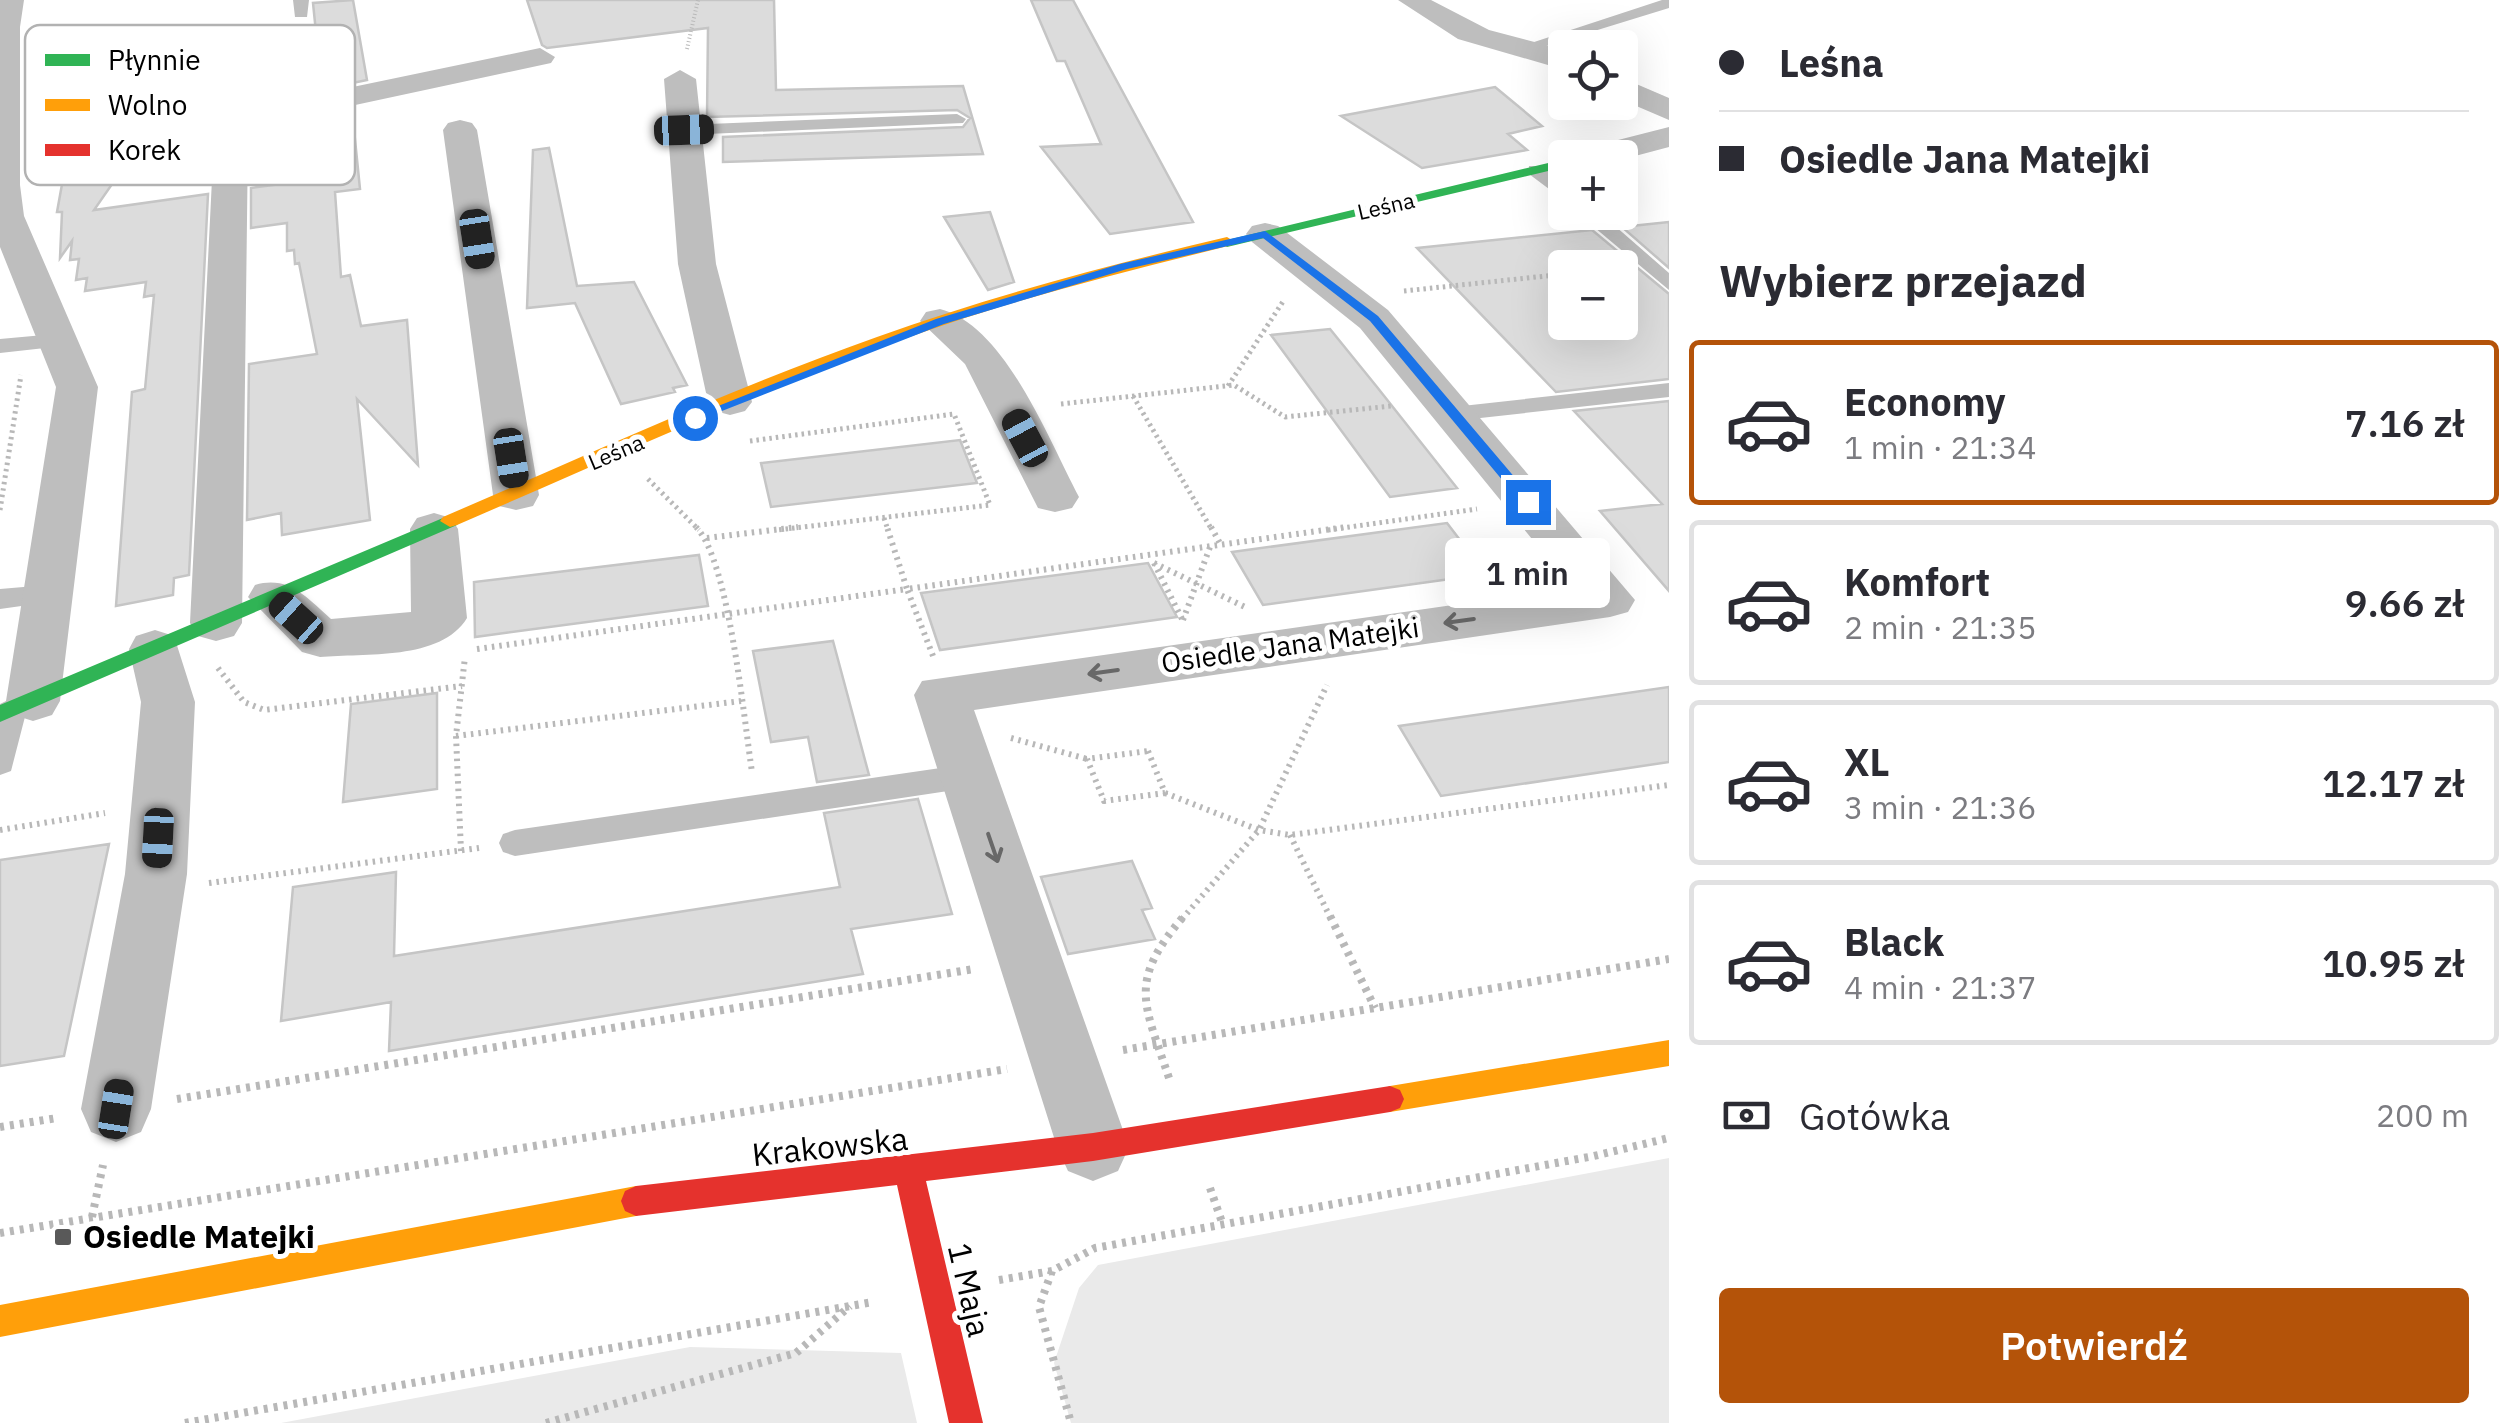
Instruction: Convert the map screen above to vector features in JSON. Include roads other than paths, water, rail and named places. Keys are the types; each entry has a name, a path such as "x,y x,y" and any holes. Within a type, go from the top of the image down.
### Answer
{"street":[{"path":"10,0 3,54 2,185 6,216 76,387 47,594 15,708"},
{"path":"1412,0 1463,31 1548,53"},
{"path":"355,96 540,58"},
{"path":"680,79 697,264 730,402"},
{"path":"1638,95 1669,110"},
{"path":"460,130 516,494"},
{"path":"1638,145 1669,137"},
{"name":"Leśna","path":"15,708 730,402 940,321 1124,266 1548,167"},
{"path":"116,1109 154,890 168,702 188,634 228,185"},
{"name":"Osiedle Jana Matejki","path":"968,776 941,695 1610,600 1374,319 1265,234"},
{"path":"940,321 983,358 1056,497"},
{"path":"273,598 320,640 422,629 441,618 434,529"},
{"path":"968,776 1093,1146"},
{"name":"Krakowska","path":"0,1320 637,1201 909,1172 1093,1146 1669,1053"},
{"name":"1 Maja","path":"909,1172 966,1423"}],"lane":[{"path":"1532,46 1669,3"},
{"path":"684,130 957,120"},
{"path":"1536,170 1548,180"},
{"path":"1607,230 1669,284"},
{"path":"0,346 55,340"},
{"path":"1448,407 1669,390"},
{"path":"0,599 47,594"},
{"path":"0,763 15,708"},
{"path":"515,843 968,776"}],"place":[{"name":"Osiedle Matejki","path":"63,1237"}]}
